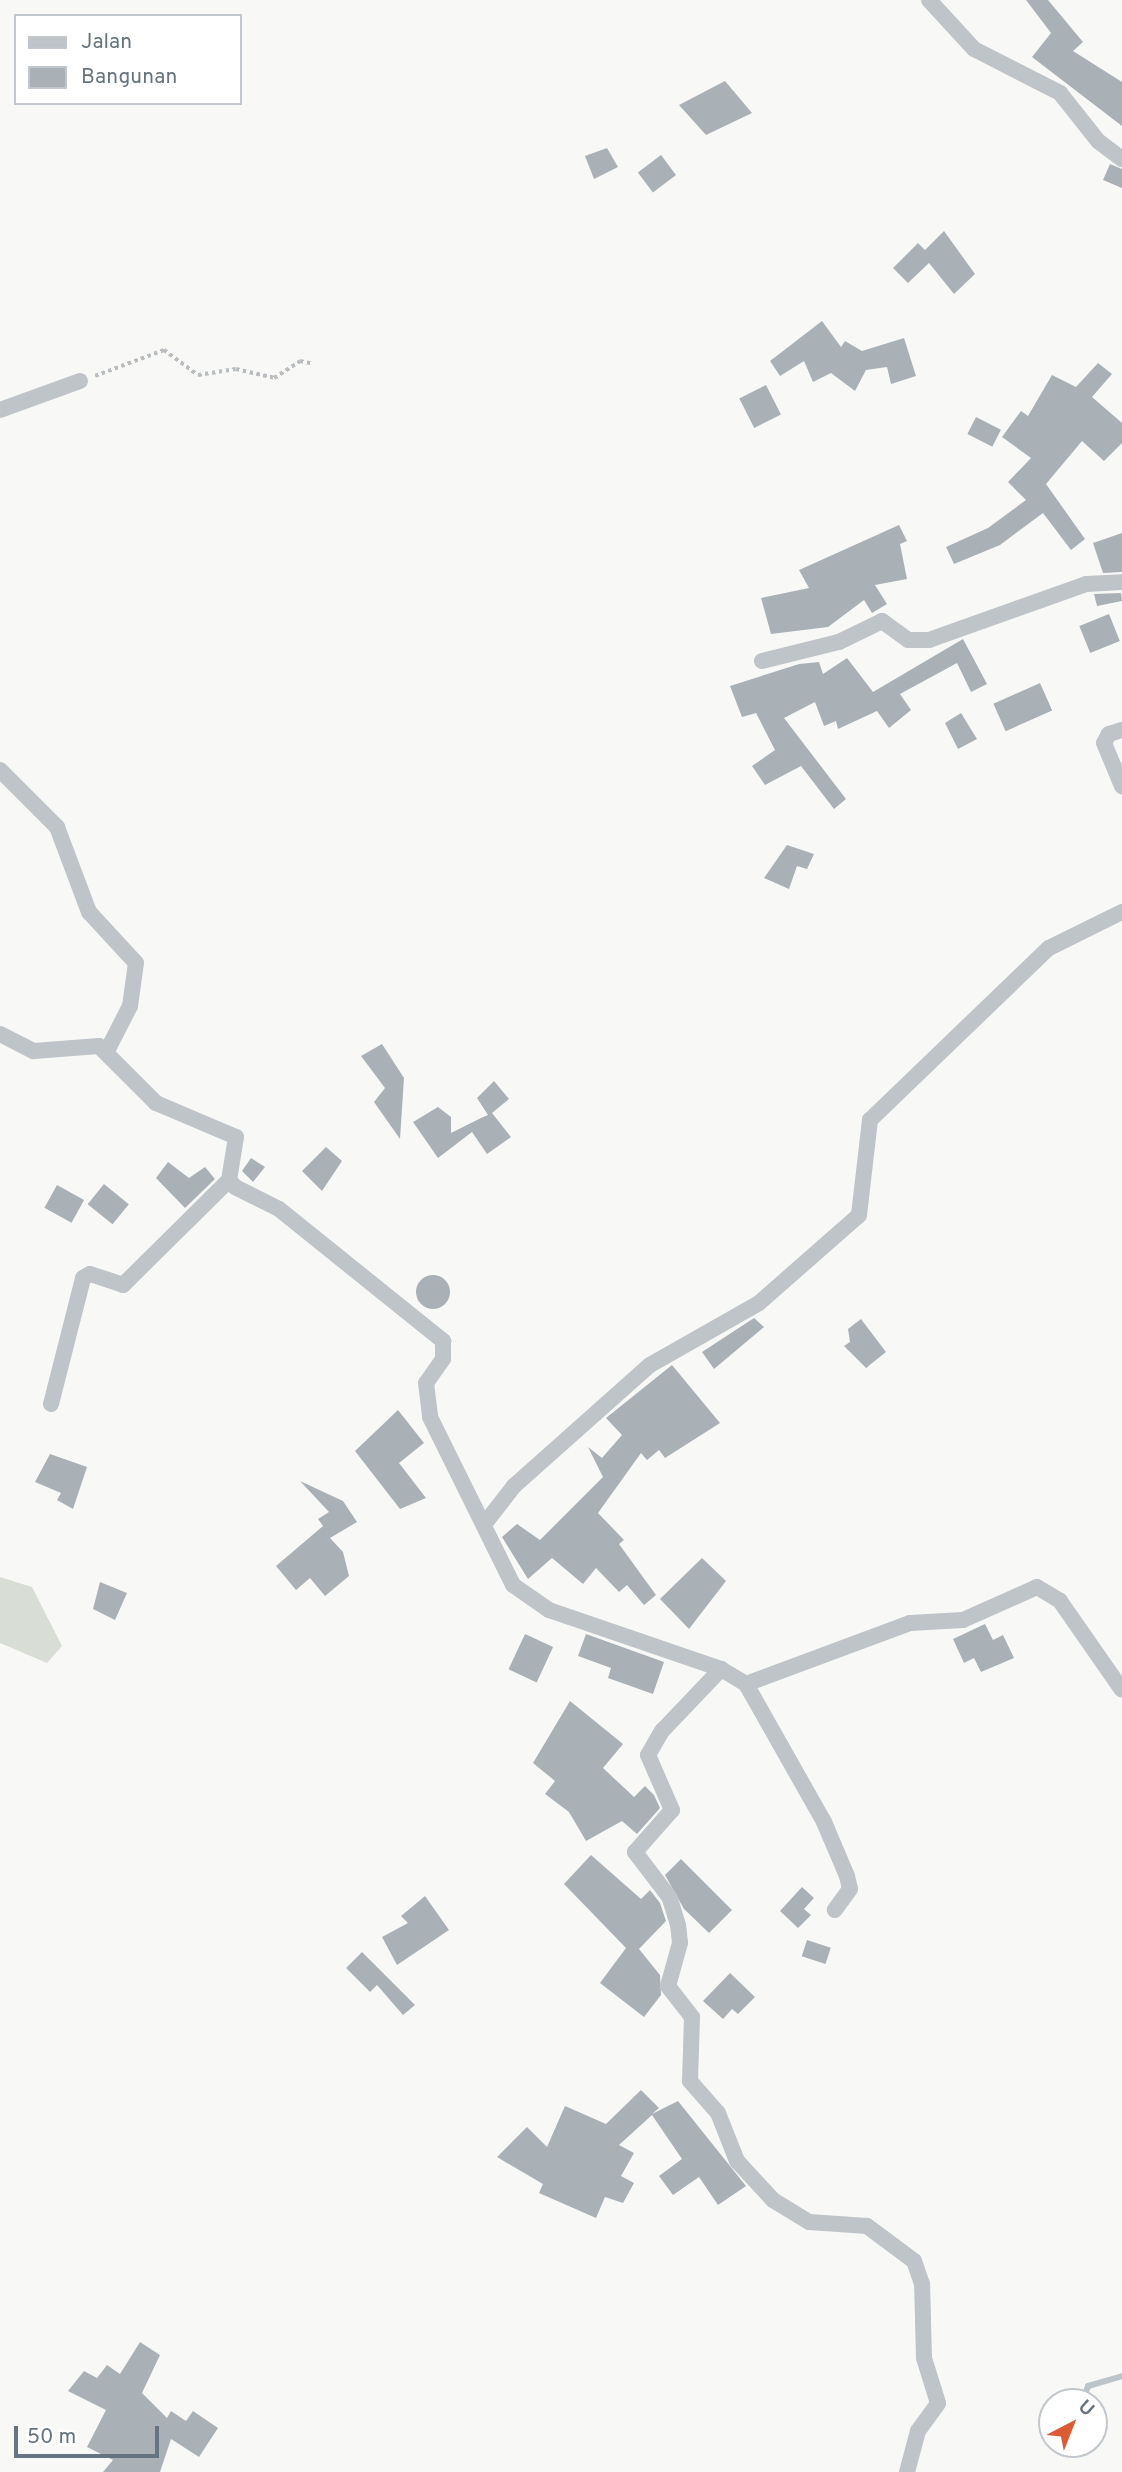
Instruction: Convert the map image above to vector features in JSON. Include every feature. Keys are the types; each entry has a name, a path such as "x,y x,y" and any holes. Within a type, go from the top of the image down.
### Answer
{"street":[{"path":"929,0 974,49 1060,93 1098,141 1122,159"},
{"path":"0,410 80,381"},
{"path":"762,661 839,642 881,621 908,640 929,640 1086,584 1122,582"},
{"path":"1122,730 1108,734 1104,743 1122,786"},
{"path":"0,770 57,827 89,912 136,963 130,1006 107,1051"},
{"path":"486,1522 514,1486 650,1366 760,1303 859,1215 870,1120 1049,948 1122,912"},
{"path":"0,1034 34,1051 84,1045 107,1051 156,1103 236,1137 229,1180 123,1285 90,1274 83,1278 51,1404"},
{"path":"229,1180 279,1209 443,1340 443,1359 426,1383 430,1417 486,1522 513,1585 549,1609 721,1669 746,1684 813,1801 847,1876 850,1889 835,1910"},
{"path":"746,1684 910,1623 963,1620 1037,1587 1060,1601 1122,1690"},
{"path":"721,1669 662,1731 648,1755 672,1810 635,1852 670,1898 678,1925 680,1943 668,1986 692,2017 690,2081 718,2113 737,2161 773,2200 808,2222 867,2226 914,2261 922,2284 924,2358 938,2403 918,2431 907,2472"}],"path":[{"path":"80,381 164,351 198,375 236,369 274,378 300,361 314,364"}],"shaded area":[{"path":"0,1577 32,1587 62,1646 47,1663 0,1643"}],"building":[{"path":"1026,0 1048,0 1083,42 1073,51 1122,82 1122,126 1032,57 1051,33"},
{"path":"725,81 752,113 706,135 679,105"},
{"path":"607,148 618,167 594,179 585,156"},
{"path":"661,155 676,175 653,192 638,172"},
{"path":"1110,164 1122,169 1122,188 1103,180"},
{"path":"944,231 975,274 954,294 929,263 908,283 893,268 918,243 925,250"},
{"path":"822,321 841,347 845,341 862,351 904,338 916,376 891,384 887,367 866,370 855,391 831,373 813,382 804,361 780,376 770,361"},
{"path":"1098,363 1112,374 1092,397 1122,423 1122,443 1104,461 1082,441 1046,484 1085,539 1071,550 1043,513 1000,545 954,564 946,547 988,528 1026,500 1008,482 1031,458 1002,437 1021,411 1028,416 1052,375 1076,387"},
{"path":"766,385 781,414 754,428 739,399"},
{"path":"976,417 1001,430 992,447 967,434"},
{"path":"899,525 907,541 900,544 907,579 875,585 887,604 872,613 864,600 828,627 771,634 761,598 809,588 799,570"},
{"path":"1122,533 1122,572 1103,573 1093,543"},
{"path":"1121,593 1122,601 1097,606 1094,594"},
{"path":"1109,614 1120,641 1090,653 1079,626"},
{"path":"963,639 987,684 971,692 957,663 900,694 911,710 889,728 877,711 838,729 836,721 824,726 815,702 784,718 846,799 834,809 801,766 765,785 752,766 775,750 756,713 742,717 730,686 799,664 819,662 823,674 847,658 873,692"},
{"path":"1040,683 1052,710 1006,731 993,704"},
{"path":"961,713 977,739 958,749 945,723"},
{"path":"787,845 814,854 807,869 797,866 789,889 764,878"},
{"path":"382,1044 404,1078 400,1139 374,1102 385,1088 361,1056"},
{"path":"494,1081 509,1099 492,1113 511,1137 487,1154 472,1132 438,1158 413,1122 438,1107 451,1117 451,1133 488,1115 477,1098"},
{"path":"326,1147 342,1161 322,1191 302,1171"},
{"path":"251,1158 265,1167 253,1182 242,1171"},
{"path":"168,1162 189,1178 205,1167 215,1179 185,1208 156,1178"},
{"path":"104,1184 129,1204 113,1224 88,1204"},
{"path":"57,1185 84,1200 72,1223 44,1208"},
{"path":"433,1275 445,1280 450,1292 445,1304 433,1309 421,1304 416,1292 421,1280"},
{"path":"754,1318 764,1327 714,1369 702,1352"},
{"path":"861,1319 886,1352 866,1368 844,1346 850,1342 848,1329"},
{"path":"672,1365 720,1423 665,1458 659,1450 647,1460 641,1453 598,1513 624,1540 619,1544 656,1595 644,1605 627,1585 619,1592 596,1568 583,1584 552,1558 528,1579 502,1537 517,1524 540,1540 603,1477 588,1447 602,1458 622,1435 606,1418"},
{"path":"398,1410 424,1443 399,1463 426,1498 400,1509 355,1451"},
{"path":"50,1454 87,1467 73,1509 57,1500 61,1493 35,1482"},
{"path":"300,1481 343,1501 357,1522 330,1538 343,1552 349,1576 325,1596 310,1578 296,1590 276,1566 323,1526 318,1519 329,1512"},
{"path":"702,1558 726,1581 689,1629 660,1599"},
{"path":"100,1582 127,1593 115,1620 93,1609"},
{"path":"985,1624 993,1640 1003,1635 1014,1658 981,1672 974,1658 964,1663 953,1639"},
{"path":"525,1634 553,1647 537,1682 509,1669"},
{"path":"586,1634 664,1662 653,1694 608,1678 611,1668 578,1656"},
{"path":"570,1701 623,1744 603,1768 634,1797 645,1786 654,1795 660,1808 637,1834 622,1821 586,1841 569,1812 545,1794 555,1781 533,1763"},
{"path":"591,1855 641,1899 650,1890 660,1903 666,1921 639,1949 660,1975 661,1995 644,2017 600,1983 626,1948 564,1884"},
{"path":"681,1859 732,1910 709,1933 684,1909 665,1875"},
{"path":"802,1887 814,1898 804,1909 811,1915 798,1928 780,1911"},
{"path":"425,1896 449,1930 397,1965 382,1937 408,1923 401,1916"},
{"path":"807,1940 831,1948 826,1964 802,1956"},
{"path":"362,1952 415,2005 403,2015 377,1985 370,1992 346,1968"},
{"path":"730,1973 755,1997 738,2014 732,2009 723,2019 703,2001"},
{"path":"641,2090 659,2108 652,2114 678,2101 746,2186 718,2205 699,2177 673,2195 659,2176 682,2159 652,2115 619,2145 634,2153 621,2176 634,2183 623,2203 605,2197 596,2218 539,2193 543,2184 497,2157 527,2127 547,2147 565,2106 606,2124"},
{"path":"140,2342 160,2355 142,2393 167,2418 171,2411 186,2421 193,2411 218,2428 199,2457 171,2439 160,2472 103,2472 113,2460 87,2447 106,2410 68,2391 84,2371 97,2378 107,2365 120,2374"}],"waterway":[{"path":"1087,2388 1122,2376"}]}
